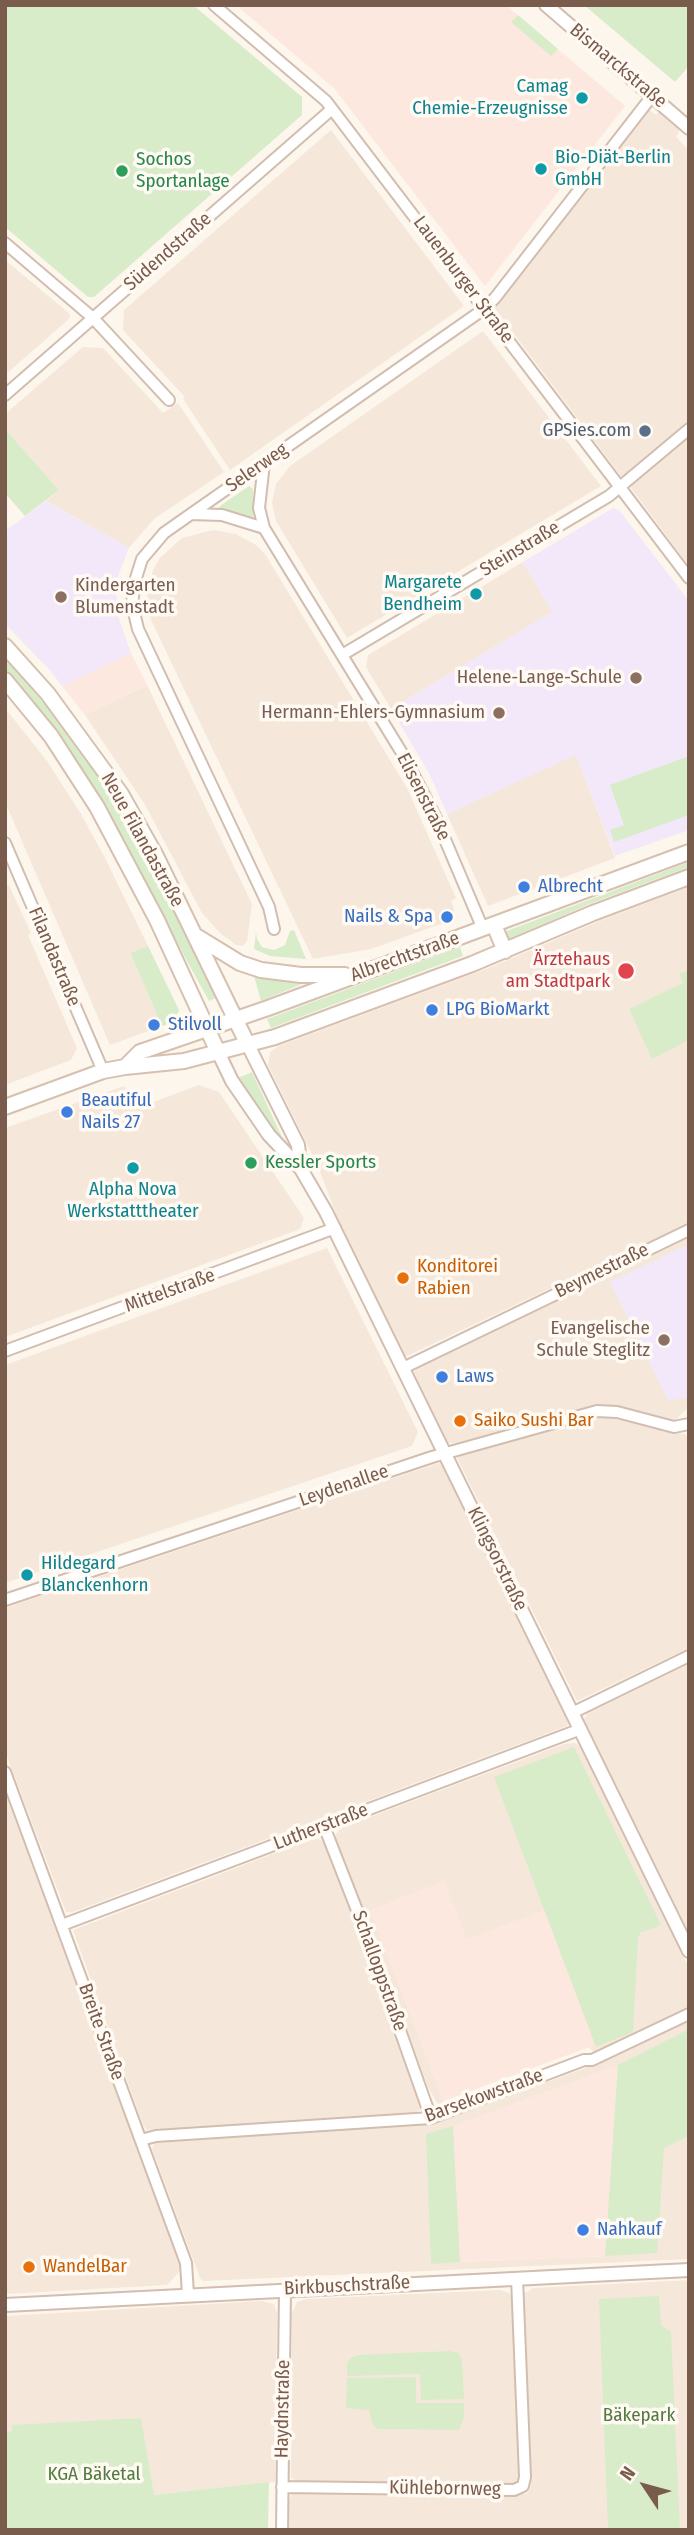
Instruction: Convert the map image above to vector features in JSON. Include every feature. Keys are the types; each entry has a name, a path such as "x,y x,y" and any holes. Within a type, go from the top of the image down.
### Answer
{"main road":[{"name":"Neue Filandastraße","path":"8,648 63,713 121,794 156,856 248,1045"},
{"name":"Neue Filandastraße","path":"5,680 51,736 97,807 157,920 218,1052"},
{"name":"Albrechtstraße","path":"125,1067 140,1052 689,852"},
{"name":"Albrechtstraße","path":"5,1107 103,1072 174,1062 248,1045 505,951 689,877"},
{"path":"488,927 505,951"},
{"path":"193,934 240,963 261,970 301,975 357,975"}],"street":[{"name":"Lauenburger Straße","path":"214,5 332,109 689,578"},
{"name":"Bismarckstraße","path":"546,5 689,128"},
{"name":"Selerweg","path":"274,929 270,907 138,629 132,604 142,559 164,533 484,309 652,96"},
{"name":"Südendstraße","path":"5,395 332,109"},
{"path":"5,243 93,318 169,400"},
{"name":"Steinstraße","path":"342,655 620,488 689,429"},
{"name":"Elisenstraße","path":"264,463 259,508 264,528 416,778 488,927"},
{"path":"191,514 222,515 264,528"},
{"name":"Filandastraße","path":"5,843 103,1072"},
{"name":"Klingsorstraße","path":"248,1045 298,1145 301,1169"},
{"name":"Klingsorstraße","path":"218,1052 232,1081 269,1135 301,1169 335,1228 689,1951"},
{"name":"Mittelstraße","path":"5,1351 335,1228"},
{"name":"Beymestraße","path":"403,1368 689,1230"},
{"name":"Leydenallee","path":"5,1600 445,1453 597,1411 617,1412 681,1428 689,1424"},
{"path":"572,1713 689,1656"},
{"name":"Lutherstraße","path":"62,1925 580,1729"},
{"name":"Breite Straße","path":"5,1772 187,2263 188,2294"},
{"name":"Schalloppstraße","path":"324,1826 362,1923 431,2118"},
{"name":"Barsekowstraße","path":"141,2140 156,2136 431,2118 564,2067 592,2060 689,2014"},
{"name":"Birkbuschstraße","path":"5,2305 689,2270"},
{"name":"Kühlebornweg","path":"282,2487 514,2490 523,2486 526,2477 517,2278"},
{"name":"Haydnstraße","path":"282,2530 285,2289"}],"shaded area":[{"path":"236,5 506,5 625,106 485,286 334,88"},
{"path":"649,110 656,115 659,111 680,129 676,137 689,150 689,421 621,476 495,309"},
{"path":"331,130 464,306 230,470 183,399 185,397 123,330 124,310"},
{"path":"5,260 70,314 69,319 5,375"},
{"path":"483,331 601,486 347,638 276,521 272,503 276,484 290,466"},
{"path":"83,347 103,348 163,413 178,403 224,472 154,519 129,548 46,501 59,490 5,429 5,414"},
{"path":"689,437 689,566 631,488 633,483"},
{"name":"Kindergarten Blumenstadt","path":"46,501 129,548 118,576 116,592 118,616 131,653 62,686 5,624 5,531"},
{"path":"613,508 619,510 689,601 689,830 615,856 576,755 447,814 429,773 391,709 552,612 523,562"},
{"path":"213,530 236,534 256,545 265,554 407,788 456,898 451,901 454,909 452,920 371,949 313,959 151,620 147,594 153,570 160,558 182,538"},
{"path":"523,562 553,612 391,709 366,667 368,655"},
{"path":"131,653 147,685 85,715 62,686"},
{"path":"147,685 252,904 247,941 243,946 236,945 221,934 202,913 144,803 85,715"},
{"path":"5,708 47,761 104,856 148,946 130,953 162,1026 110,1045 5,802"},
{"path":"576,754 615,858 488,906 447,814"},
{"path":"5,882 9,885 31,933 28,935 77,1048 71,1060 5,1085"},
{"path":"689,887 689,1223 407,1356 403,1354 338,1219 317,1164 268,1065 270,1052 279,1046 491,967"},
{"path":"199,1085 219,1092 304,1218 300,1229 5,1337 5,1128 124,1086 135,1109"},
{"path":"689,1238 689,1407 678,1417 677,1422 621,1408 597,1406 448,1443 414,1373 416,1369"},
{"name":"Evangelische Schule Steglitz","path":"689,1244 689,1399 678,1398 669,1402 610,1282"},
{"path":"327,1248 418,1432 412,1446 5,1583 5,1365"},
{"path":"599,1417 685,1434 689,1439 689,1648 577,1701 457,1458 460,1454"},
{"path":"439,1463 444,1468 568,1722 567,1726 73,1912 66,1912 5,1751 5,1608"},
{"path":"689,1664 689,1933 584,1719 587,1714"},
{"path":"576,1743 581,1748 689,1968 689,2008 598,2052 588,2047 443,2101 445,2109 440,2108 428,2087 336,1834 341,1828 564,1744"},
{"path":"5,1793 180,2266 180,2271 167,2285 5,2294"},
{"path":"312,1839 320,1839 325,1844 422,2108 414,2114 147,2130 73,1930"},
{"path":"444,1881 467,1939 545,1910 595,2045 443,2101 370,1910"},
{"path":"689,2021 689,2259 203,2281 152,2149 155,2143 437,2123 612,2058","holes":["453,2126 604,2256 460,2262"]},
{"path":"618,2065 605,2256 460,2262 453,2126"},
{"path":"689,2280 689,2530 289,2530 289,2500 292,2494 298,2492 526,2494 531,2487 522,2301 524,2294 533,2288"},
{"path":"500,2290 509,2293 513,2300 520,2479 518,2483 298,2482 291,2478 292,2313 297,2302 306,2299"},
{"path":"262,2301 274,2304 277,2313 275,2482 153,2495 140,2418 5,2433 5,2316"}],"green space":[{"name":"Sochos Sportanlage","path":"5,5 193,5 302,97 302,115 94,297 88,297 5,227"},
{"path":"584,5 689,5 689,66 675,82"},
{"path":"518,15 558,49 551,56 511,22"},
{"path":"5,429 59,490 25,516 5,493"},
{"path":"249,486 253,489 253,517 219,509 220,506"},
{"path":"5,659 48,708 84,755 114,801 154,872 216,998 209,1001 85,775 40,713 5,672"},
{"path":"689,756 689,815 614,842 610,830 624,825 610,785"},
{"path":"689,862 689,867 592,903 507,940 504,932"},
{"path":"294,930 306,959 270,956 254,949 256,932 262,947 274,950 285,945 290,931"},
{"path":"148,946 179,1010 174,1022 162,1026 130,953"},
{"path":"460,947 463,956 271,1028 267,1019"},
{"path":"689,970 689,1040 652,1059 629,1009 683,983 679,974"},
{"path":"254,976 301,982 302,984 261,1001"},
{"path":"252,1072 288,1148 285,1148 238,1078"},
{"path":"574,1747 661,1925 640,1933 638,1939 633,2032 596,2047 494,1777"},
{"path":"689,2029 689,2136 664,2148 657,2253 605,2256 618,2065"},
{"path":"453,2126 460,2262 431,2264 426,2134"},
{"name":"Bäkepark","path":"659,2296 661,2325 671,2332 680,2530 608,2530 599,2299"},
{"path":"451,2351 458,2353 462,2359 464,2399 421,2400 420,2374 347,2376 347,2363 357,2355"},
{"path":"416,2377 416,2403 464,2403 464,2417 459,2430 377,2429 372,2423 369,2410 346,2408 347,2378"},
{"name":"KGA Bäketal","path":"141,2418 154,2495 269,2482 268,2530 5,2530 5,2433 13,2431 11,2425"}],"place":[{"name":"Camag Chemie-Erzeugnisse","path":"582,98"},
{"name":"Bio-Diät-Berlin GmbH","path":"541,169"},
{"name":"Sochos Sportanlage","path":"122,171"},
{"name":"GPSies.com","path":"645,431"},
{"name":"Margarete Bendheim","path":"476,594"},
{"name":"Kindergarten Blumenstadt","path":"61,597"},
{"name":"Helene-Lange-Schule","path":"636,678"},
{"name":"Hermann-Ehlers-Gymnasium","path":"499,713"},
{"name":"Albrecht","path":"524,887"},
{"name":"Nails & Spa","path":"447,917"},
{"name":"Ärztehaus am Stadtpark","path":"626,971"},
{"name":"LPG BioMarkt","path":"432,1010"},
{"name":"Stilvoll","path":"154,1025"},
{"name":"Beautiful Nails 27","path":"67,1112"},
{"name":"Kessler Sports","path":"251,1163"},
{"name":"Alpha Nova Werkstatttheater","path":"133,1168"},
{"name":"Konditorei Rabien","path":"403,1278"},
{"name":"Evangelische Schule Steglitz","path":"664,1340"},
{"name":"Laws","path":"442,1377"},
{"name":"Saiko Sushi Bar","path":"460,1421"},
{"name":"Hildegard Blanckenhorn","path":"27,1575"},
{"name":"Nahkauf","path":"583,2230"},
{"name":"WandelBar","path":"29,2267"}]}
